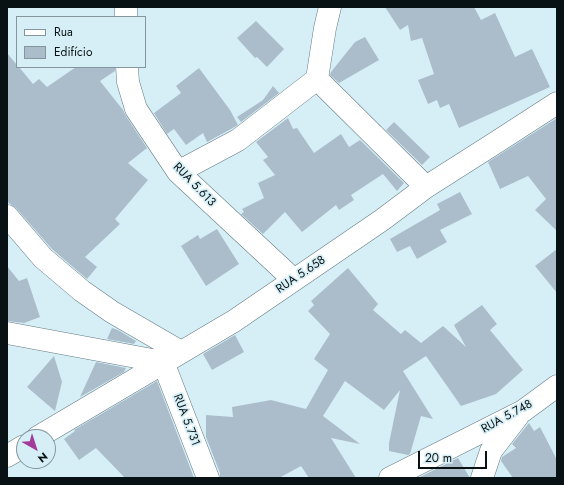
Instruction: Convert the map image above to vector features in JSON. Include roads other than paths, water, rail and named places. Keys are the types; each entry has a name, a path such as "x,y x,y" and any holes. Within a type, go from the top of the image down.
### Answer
{"street":[{"path":"178,172 238,140 317,79 330,7"},
{"name":"RUA 5.613","path":"127,68 128,82 136,109 178,172 294,280"},
{"path":"317,79 426,187"},
{"name":"RUA 5.658","path":"51,429 234,321 382,220 426,187 557,103"},
{"path":"7,216 43,258 82,291 172,357"},
{"path":"7,333 172,357"},
{"name":"RUA 5.731","path":"172,357 208,478"},
{"name":"RUA 5.748","path":"390,478 523,411 557,386"},
{"path":"482,478 491,451 523,411"},
{"path":"7,456 16,451"}]}
